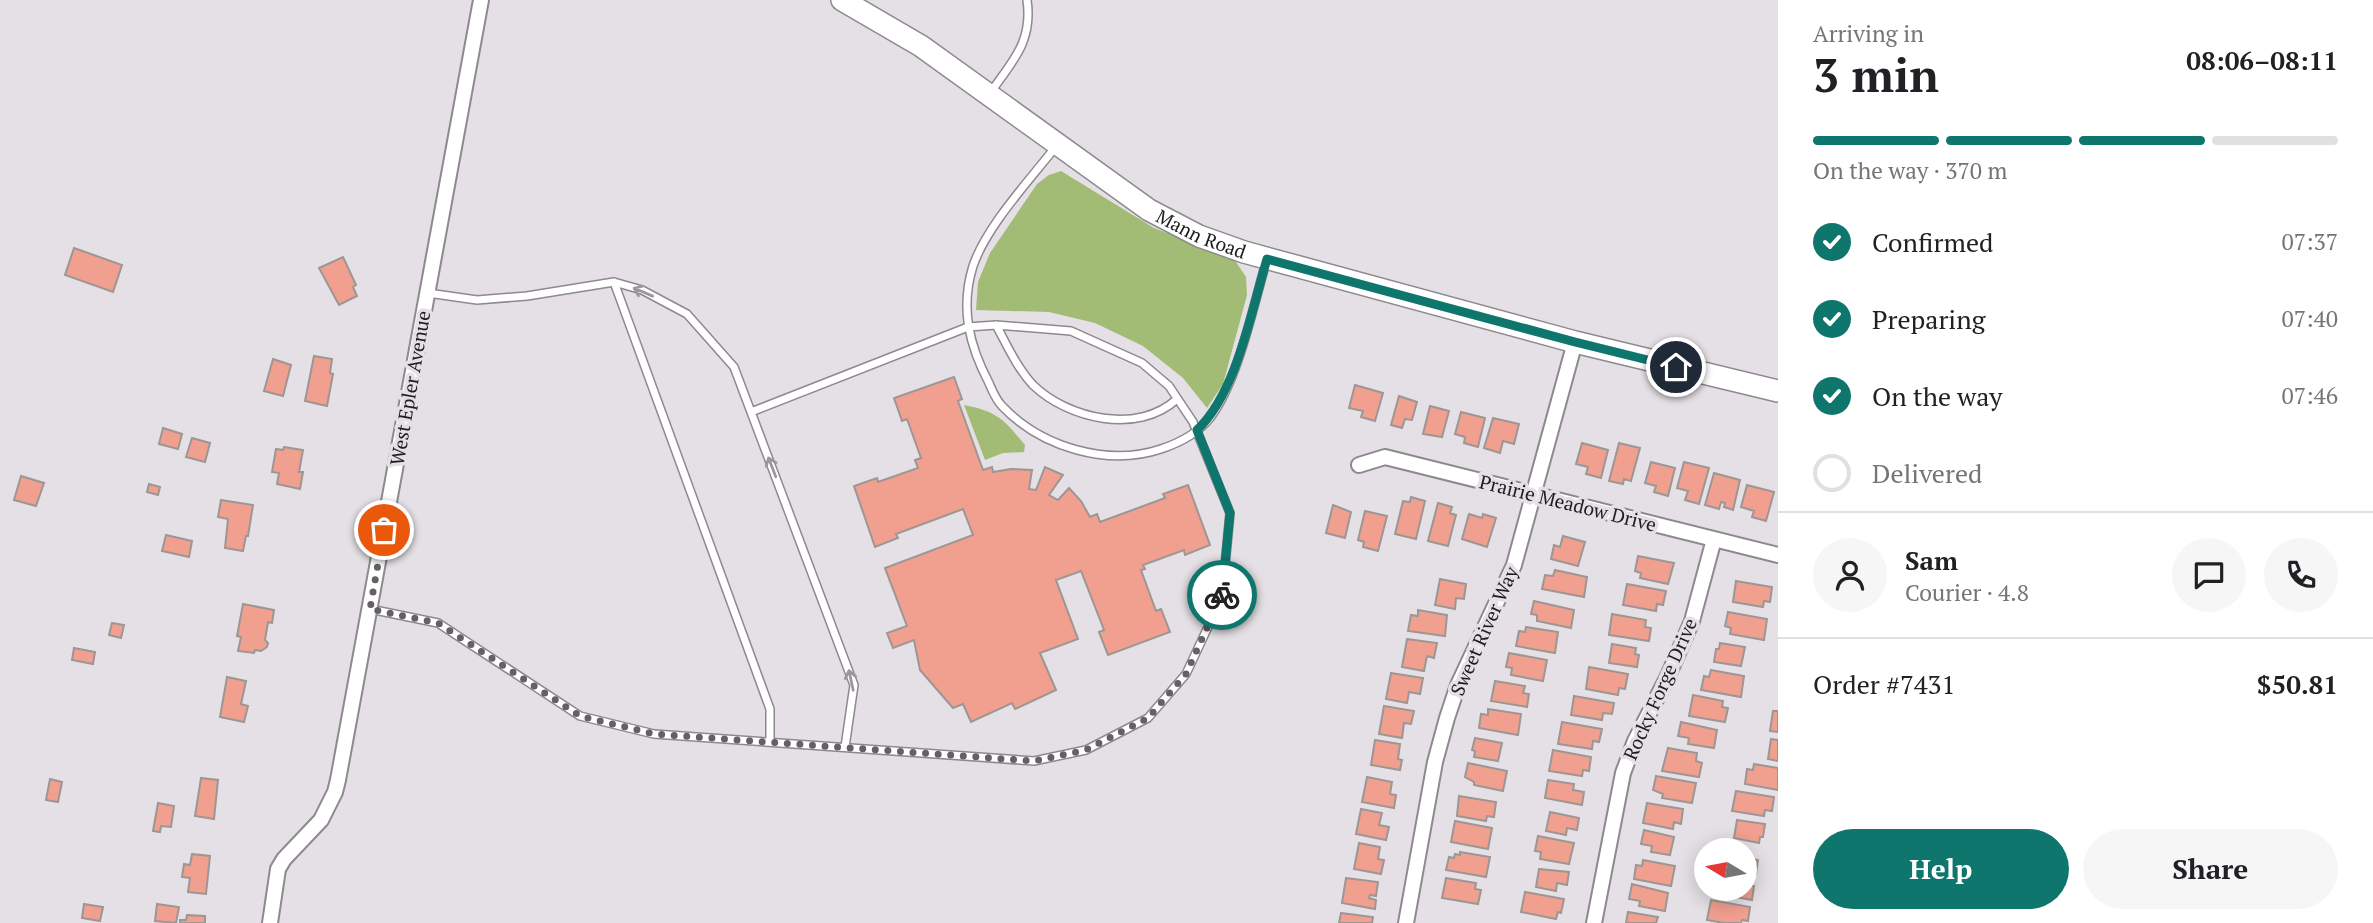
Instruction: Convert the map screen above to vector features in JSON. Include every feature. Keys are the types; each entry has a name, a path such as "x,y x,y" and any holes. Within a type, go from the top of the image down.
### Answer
{"main road":[{"name":"Mann Road","path":"842,0 921,46 1157,215 1199,236 1267,259 1575,342 1778,391"}],"street":[{"name":"West Epler Avenue","path":"270,923 278,869 321,820 335,792 481,0"},
{"name":"Sweet River Way","path":"1406,923 1434,762 1458,685 1514,565 1575,342"},
{"name":"Prairie Meadow Drive","path":"1359,465 1385,457 1778,555"},
{"name":"Rocky Forge Drive","path":"1594,923 1623,773 1635,741 1692,621 1714,539"}],"lane":[{"path":"989,95 1022,48 1030,20 1027,0"},
{"path":"1057,144 986,237 973,267 966,301 969,338 982,372 1000,404 1026,428 1089,454 1143,455 1174,444 1197,430 1209,419 1229,387 1267,259"},
{"path":"614,282 770,709 770,742"},
{"path":"428,293 477,300 527,296 614,282 642,290 687,314 734,367 854,685 845,747"},
{"path":"996,325 1032,384 1052,400 1071,409 1099,417 1129,420 1152,414 1177,399"},
{"path":"370,609 438,623 580,716 654,734 1034,761 1086,750 1148,718 1186,674 1222,597 1230,513 1197,430 1169,386 1142,363 1071,331 996,325 968,327 751,412"}],"green space":[{"path":"1061,171 1154,228 1234,259 1246,277 1247,295 1223,384 1207,408 1183,378 1143,346 1095,323 1049,312 976,310 978,282 990,253 1037,184 1049,175"},
{"path":"964,405 1000,418 1025,445 1024,452 1003,453 985,460"}],"building":[{"path":"74,248 122,265 113,292 65,275"},
{"path":"343,257 356,285 353,287 357,296 339,305 319,268"},
{"path":"314,356 332,359 330,373 333,374 327,406 305,401"},
{"path":"273,359 291,365 283,396 264,391"},
{"path":"954,377 962,399 958,401 983,470 992,467 993,472 1032,470 1029,489 1036,490 1045,467 1063,475 1049,495 1058,500 1069,488 1090,517 1097,514 1100,522 1165,498 1163,494 1188,485 1210,545 1185,555 1184,550 1143,565 1145,569 1141,570 1156,611 1161,609 1170,632 1108,655 1099,632 1104,630 1081,571 1056,580 1078,639 1040,653 1056,690 1015,709 1012,703 971,722 963,704 953,708 920,670 914,640 893,648 887,633 907,626 885,568 973,535 963,509 896,534 898,538 875,547 854,486 877,478 878,482 918,468 915,460 921,458 907,419 902,421 894,398"},
{"path":"1355,385 1383,393 1375,421 1361,417 1363,411 1349,408"},
{"path":"1399,396 1417,402 1412,420 1405,419 1402,428 1391,425"},
{"path":"1430,406 1449,411 1442,437 1423,434"},
{"path":"1461,412 1485,418 1478,447 1464,443 1465,437 1455,434"},
{"path":"1493,418 1519,424 1514,444 1503,441 1500,453 1484,448"},
{"path":"163,428 182,434 178,449 159,444"},
{"path":"192,438 210,443 205,462 186,457"},
{"path":"1582,443 1608,450 1601,478 1586,474 1588,467 1576,464"},
{"path":"1619,443 1640,448 1631,481 1624,479 1623,484 1609,481"},
{"path":"284,447 303,450 299,472 303,472 300,489 277,484 279,473 272,472 276,449 283,450"},
{"path":"1651,462 1675,468 1668,496 1654,492 1656,486 1645,483"},
{"path":"1684,462 1709,468 1699,504 1685,500 1688,491 1677,488"},
{"path":"1714,473 1740,480 1733,510 1724,507 1725,503 1721,502 1719,509 1705,505"},
{"path":"21,476 44,483 36,506 14,500"},
{"path":"149,484 160,487 158,495 147,492"},
{"path":"1747,485 1774,492 1766,521 1752,517 1754,511 1741,507"},
{"path":"1411,497 1425,501 1416,539 1395,534 1403,501 1410,502"},
{"path":"221,500 253,505 243,551 225,548 228,519 218,517"},
{"path":"1438,503 1452,507 1450,513 1456,515 1448,546 1428,541"},
{"path":"1333,505 1351,512 1345,538 1326,533"},
{"path":"1365,511 1387,516 1378,551 1363,547 1364,542 1358,540"},
{"path":"1469,514 1496,518 1487,547 1462,539"},
{"path":"166,535 192,541 189,557 162,551"},
{"path":"1563,536 1585,542 1578,566 1551,559 1554,545 1560,547"},
{"path":"1638,556 1674,563 1668,584 1640,578 1641,573 1635,571"},
{"path":"1555,570 1587,577 1584,597 1542,589 1545,575 1553,576"},
{"path":"1440,579 1466,584 1464,599 1456,598 1455,609 1435,605"},
{"path":"1736,581 1772,587 1770,602 1764,601 1763,607 1733,602"},
{"path":"1627,584 1666,591 1663,605 1657,604 1656,611 1623,605"},
{"path":"1534,601 1574,610 1571,628 1537,621 1537,615 1531,614"},
{"path":"243,604 274,610 272,623 268,622 265,640 267,647 261,651 238,651 241,637 237,636"},
{"path":"1418,610 1447,615 1445,636 1408,631 1411,615 1418,616"},
{"path":"1728,612 1767,619 1764,640 1730,634 1731,628 1725,626"},
{"path":"1612,614 1646,620 1645,627 1651,628 1649,641 1609,635"},
{"path":"112,623 124,625 121,638 109,635"},
{"path":"1526,627 1558,632 1555,653 1516,646 1519,631 1525,632"},
{"path":"1407,639 1437,643 1434,658 1427,656 1424,671 1402,667"},
{"path":"1720,643 1745,647 1741,666 1714,662"},
{"path":"1612,644 1636,648 1635,654 1639,655 1637,667 1609,663"},
{"path":"74,648 95,652 93,664 72,660"},
{"path":"1509,653 1547,660 1543,681 1511,675 1512,668 1506,667"},
{"path":"1589,667 1628,674 1625,689 1619,688 1618,695 1586,689"},
{"path":"1711,670 1744,676 1741,697 1701,690 1704,676 1709,677"},
{"path":"1391,673 1423,678 1420,694 1409,692 1407,703 1386,699"},
{"path":"227,677 246,681 241,704 248,706 244,722 220,717"},
{"path":"1495,681 1525,686 1523,693 1529,694 1527,707 1491,701"},
{"path":"1693,695 1723,701 1722,707 1728,708 1725,722 1689,716"},
{"path":"1574,696 1614,703 1612,714 1603,713 1602,720 1571,715"},
{"path":"1384,706 1414,711 1411,724 1404,723 1402,738 1379,734"},
{"path":"1488,709 1521,714 1518,735 1479,728 1481,714 1488,715"},
{"path":"1773,711 1778,711 1778,732 1770,731"},
{"path":"1562,722 1602,729 1599,742 1593,741 1592,749 1558,744"},
{"path":"1681,722 1717,730 1714,748 1688,744 1689,738 1678,736"},
{"path":"1475,738 1502,743 1498,761 1474,757 1475,751 1472,750"},
{"path":"1771,739 1778,740 1778,761 1768,759"},
{"path":"1375,740 1400,744 1400,770 1371,765"},
{"path":"1668,748 1697,753 1696,761 1702,763 1699,777 1662,771"},
{"path":"1553,750 1591,757 1589,771 1583,770 1582,776 1549,771"},
{"path":"1468,763 1507,771 1503,791 1474,785 1474,782 1465,777"},
{"path":"1754,764 1778,768 1778,790 1745,784 1747,769 1753,770"},
{"path":"1656,776 1696,783 1692,803 1662,798 1663,794 1653,790"},
{"path":"1367,777 1392,782 1390,794 1396,795 1394,808 1362,802"},
{"path":"201,778 218,780 214,819 195,816"},
{"path":"50,779 62,782 58,802 46,800"},
{"path":"1548,780 1574,784 1573,790 1584,792 1582,805 1545,798"},
{"path":"1736,791 1774,797 1772,811 1765,810 1764,816 1732,811"},
{"path":"1459,796 1496,802 1494,817 1487,816 1486,821 1457,816"},
{"path":"158,803 174,806 171,827 161,826 160,832 153,831"},
{"path":"1647,803 1683,809 1681,824 1674,822 1673,829 1643,823"},
{"path":"1361,809 1382,813 1379,825 1389,827 1386,840 1356,834"},
{"path":"1550,812 1579,818 1577,830 1567,828 1566,835 1546,831"},
{"path":"1737,820 1765,824 1759,843 1757,838 1734,838"},
{"path":"1455,821 1492,828 1488,849 1451,842"},
{"path":"1644,830 1674,837 1670,855 1651,852 1652,846 1641,844"},
{"path":"1538,836 1574,843 1569,864 1540,859 1541,852 1535,851"},
{"path":"1359,843 1380,847 1378,859 1384,860 1381,874 1354,869"},
{"path":"1460,852 1490,857 1486,877 1446,870 1449,857 1454,858 1455,854 1460,855"},
{"path":"192,854 210,856 206,894 188,892 190,878 182,877 184,864 190,865"},
{"path":"1643,860 1675,866 1671,886 1634,879 1636,865 1642,866"},
{"path":"1539,869 1569,872 1567,885 1557,883 1556,891 1536,887"},
{"path":"1346,878 1378,882 1376,896 1370,895 1369,898 1376,900 1375,909 1342,903"},
{"path":"1446,878 1476,883 1475,889 1481,890 1478,904 1442,898"},
{"path":"1632,884 1668,893 1665,911 1639,906 1640,901 1629,899"},
{"path":"1525,892 1564,899 1561,913 1558,912 1556,919 1521,912"},
{"path":"1711,901 1750,907 1748,921 1724,923 1707,920"},
{"path":"84,904 103,907 100,921 82,918"},
{"path":"157,904 179,907 176,923 155,921"},
{"path":"1628,912 1658,917 1656,923 1626,923"},
{"path":"1341,913 1373,917 1372,923 1339,923"},
{"path":"187,915 205,916 205,923 180,923 180,920 186,920"}],"way so far":[{"path":"384,530 370,609 438,623 580,716 654,734 1034,761 1086,750 1148,718 1186,674 1222,595"}],"route":[{"path":"1222,595 1230,513 1197,430 1209,419 1229,387 1267,259 1676,367"}]}
